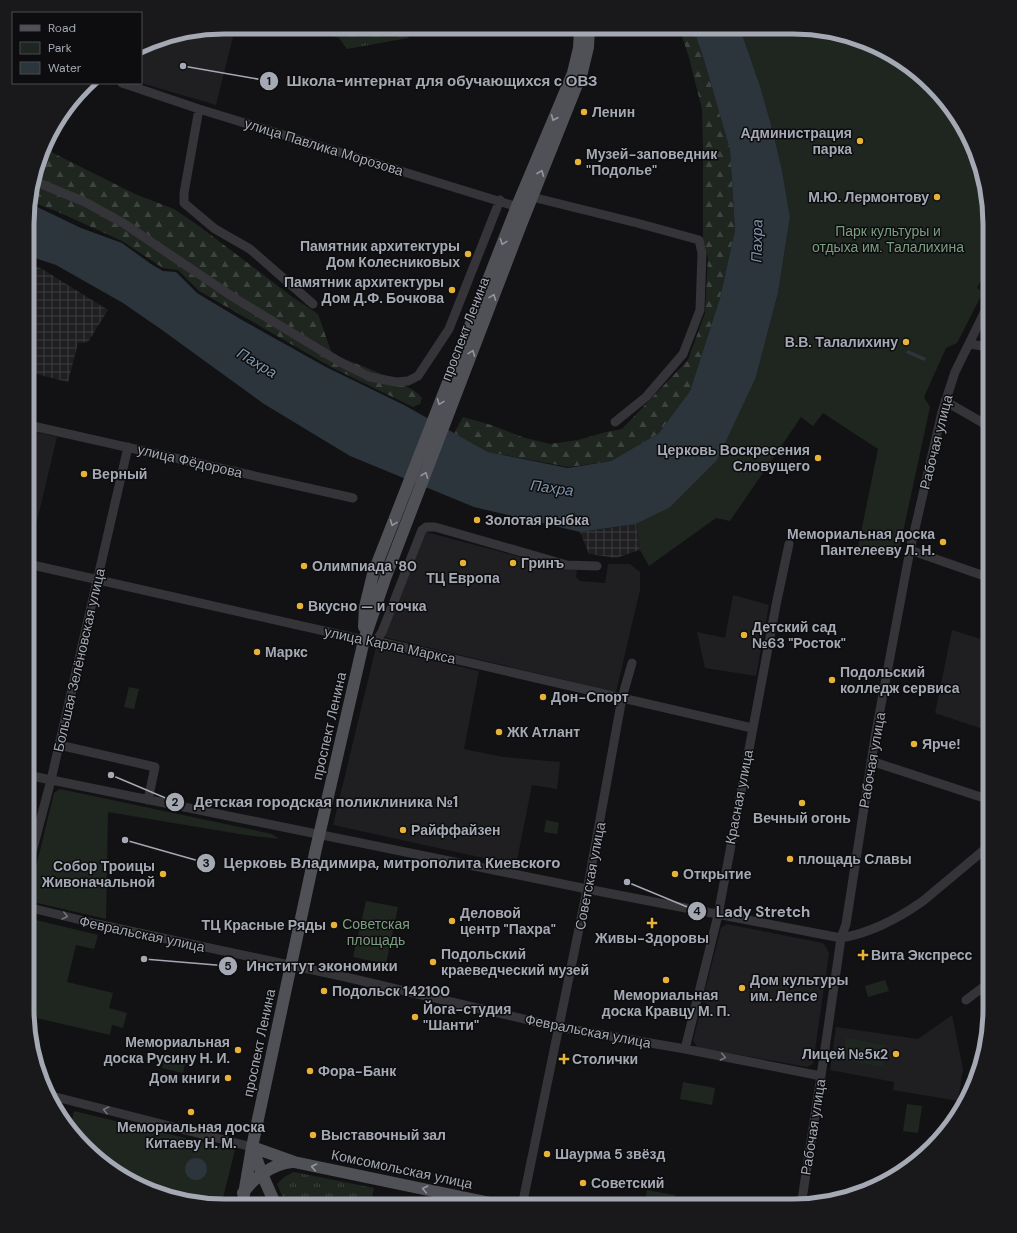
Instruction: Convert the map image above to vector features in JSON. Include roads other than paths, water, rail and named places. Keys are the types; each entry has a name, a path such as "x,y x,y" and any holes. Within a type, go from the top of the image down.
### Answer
{"main road":[{"name":"проспект Ленина","path":"243,1199 252,1147 291,966 364,640 386,576 484,322 522,208 573,73 579,48 580,34"},
{"name":"проспект Ленина","path":"364,640 365,606 373,574 475,314 522,208 532,197 582,72 588,47 589,34"},
{"name":"Комсомольская улица","path":"252,1147 294,1162 471,1199"},
{"path":"252,1147 273,1199"},
{"path":"239,1199 248,1185 262,1174 282,1163 294,1162"}],"street":[{"name":"улица Павлика Морозова","path":"125,84 522,208"},
{"path":"199,108 184,193 184,203 215,230 250,249 313,304"},
{"path":"39,183 85,202 123,224 233,297 340,362 370,377 396,382 408,382 418,376 449,329 500,200"},
{"path":"532,197 699,240 702,253 700,310 683,354 646,397 615,422"},
{"name":"Рабочая улица","path":"802,1199 822,1076 841,938 846,924 871,761 910,550 945,401 955,372 983,315"},
{"path":"969,344 983,346"},
{"path":"945,401 983,423"},
{"name":"улица Фёдорова","path":"34,426 352,498"},
{"name":"Большая Зелёновская улица","path":"34,845 51,780 128,447"},
{"path":"376,641 382,632 422,530 426,527 435,527 567,565 597,566"},
{"name":"Красная улица","path":"685,1049 718,915 752,728 789,544"},
{"path":"910,550 983,576"},
{"name":"улица Карла Маркса","path":"34,565 364,640 376,641 752,728"},
{"name":"Советская улица","path":"523,1199 558,1027 588,889 622,698 632,663"},
{"path":"59,745 155,767 148,800"},
{"path":"871,761 983,798"},
{"path":"34,776 588,889 841,938 866,931 913,908 983,852"},
{"name":"Февральская улица","path":"34,909 97,924 341,976 558,1027 685,1049 822,1076"},
{"path":"966,1000 983,987"},
{"path":"56,1097 252,1147"}],"water":[{"name":"Пахра","path":"695,34 742,34 761,89 772,128 782,170 790,217 778,293 756,377 717,460 669,508 636,524 580,532 474,507 350,456 264,404 123,303 56,265 34,258 35,206 81,228 122,243 163,271 176,272 197,293 242,320 326,367 404,405 488,452 568,468 611,461 659,433 690,391 720,298 735,230 730,150"},
{"path":"908,350 926,358 924,361 906,353"},
{"path":"196,1158 204,1161 207,1169 204,1177 196,1180 188,1177 185,1169 188,1161"}],"place":[{"name":"Школа-интернат для обучающихся с ОВЗ","path":"183,66"},
{"name":"Ленин","path":"584,112"},
{"name":"Администрация парка","path":"860,141"},
{"name":"Музей-заповедник \"Подолье\"","path":"578,162"},
{"name":"М.Ю. Лермонтову","path":"937,197"},
{"name":"Памятник архитектуры Дом Колесниковых","path":"468,254"},
{"name":"Памятник архитектуры Дом Д.Ф. Бочкова","path":"452,290"},
{"name":"В.В. Талалихину","path":"906,342"},
{"name":"Церковь Воскресения Словущего","path":"818,458"},
{"name":"Верный","path":"84,474"},
{"name":"Золотая рыбка","path":"477,520"},
{"name":"Мемориальная доска Пантелееву Л. Н.","path":"943,542"},
{"name":"ТЦ Европа","path":"463,563"},
{"name":"Гринъ","path":"513,563"},
{"name":"Олимпиада '80","path":"304,566"},
{"name":"Вкусно — и точка","path":"300,606"},
{"name":"Детский сад №63 \"Росток\"","path":"744,635"},
{"name":"Маркс","path":"257,652"},
{"name":"Подольский колледж сервиса","path":"832,680"},
{"name":"Дон-Спорт","path":"543,697"},
{"name":"ЖК Атлант","path":"499,732"},
{"name":"Ярче!","path":"914,744"},
{"name":"Детская городская поликлиника №1","path":"111,775"},
{"name":"Вечный огонь","path":"802,803"},
{"name":"Райффайзен","path":"403,830"},
{"name":"Церковь Владимира, митрополита Киевского","path":"125,840"},
{"name":"площадь Славы","path":"790,859"},
{"name":"Собор Троицы Живоначальной","path":"163,874"},
{"name":"Открытие","path":"675,874"},
{"name":"Lady Stretch","path":"627,882"},
{"name":"Деловой центр \"Пахра\"","path":"452,921"},
{"name":"Живы-Здоровы","path":"652,923"},
{"name":"ТЦ Красные Ряды","path":"334,925"},
{"name":"Вита Экспресс","path":"863,955"},
{"name":"Институт экономики","path":"144,959"},
{"name":"Подольский краеведческий музей","path":"433,962"},
{"name":"Мемориальная доска Кравцу М. П.","path":"666,980"},
{"name":"Дом культуры им. Лепсе","path":"742,988"},
{"name":"Подольск 142100","path":"324,991"},
{"name":"Йога-студия \"Шанти\"","path":"415,1017"},
{"name":"Мемориальная доска Русину Н. И.","path":"238,1050"},
{"name":"Лицей №5к2","path":"896,1054"},
{"name":"Столички","path":"564,1059"},
{"name":"Фора-Банк","path":"310,1071"},
{"name":"Дом книги","path":"228,1078"},
{"name":"Мемориальная доска Китаеву Н. М.","path":"191,1112"},
{"name":"Выставочный зал","path":"313,1135"},
{"name":"Шаурма 5 звёзд","path":"547,1154"},
{"name":"Советский","path":"583,1183"}],"park label":[{"name":"Парк культуры и отдыха им. Талалихина","path":"888,240"},
{"name":"Советская площадь","path":"376,932"}]}
